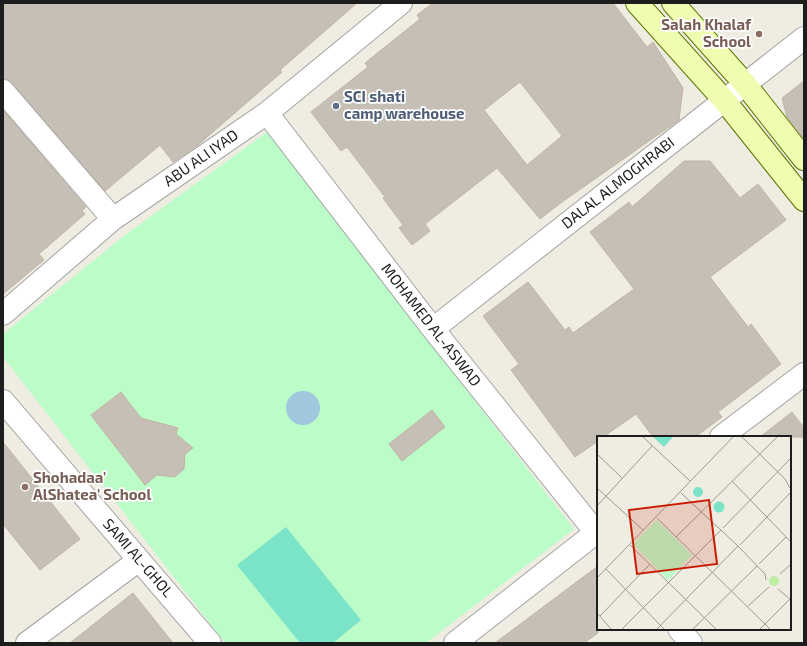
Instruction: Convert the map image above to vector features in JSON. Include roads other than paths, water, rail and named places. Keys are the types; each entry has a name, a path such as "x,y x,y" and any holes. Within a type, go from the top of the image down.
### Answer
{"main road":[{"path":"637,3 724,100 804,200"},
{"path":"673,3 745,84 804,159"}],"street":[{"name":"ABU ALI IYAD","path":"3,314 113,219 267,112 401,3"},
{"name":"DALAL ALMOGHRABI","path":"433,329 804,38"},
{"path":"3,91 113,219"},
{"name":"MOHAMED AL-ASWAD","path":"267,112 433,329 597,533"},
{"path":"722,436 804,374"},
{"name":"SAMI AL-GHOL","path":"3,401 210,643"},
{"path":"454,643 597,533"},
{"path":"27,643 139,560"},
{"path":"680,630 691,643"}],"water":[{"path":"300,391 306,391 310,392 317,398 320,408 319,415 313,422 306,425 300,425 296,424 289,418 286,411 286,405 287,401 293,394"}],"place":[{"name":"Salah Khalaf School","path":"759,34"},
{"name":"SCI shati camp warehouse","path":"336,106"},
{"name":"Shohadaa' AlShatea' School","path":"25,487"}]}
